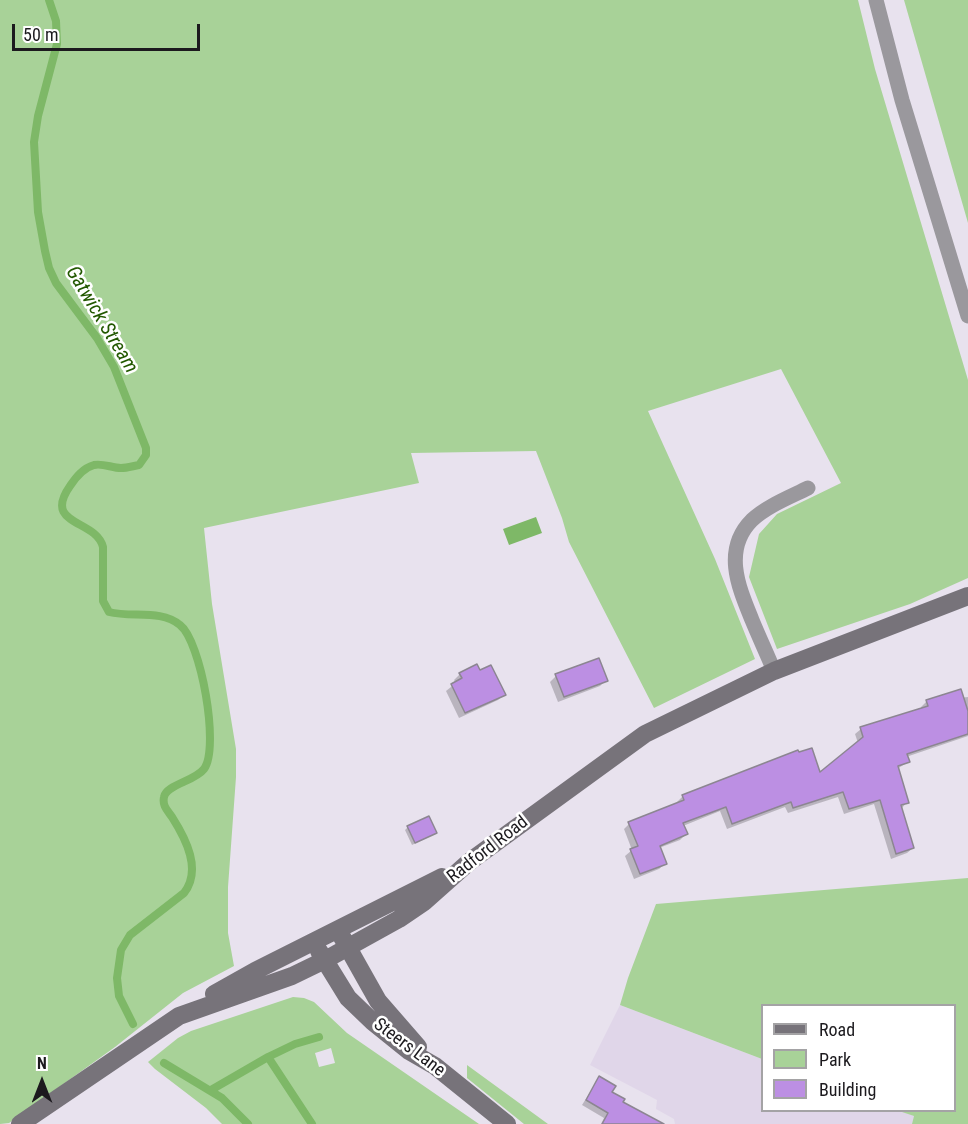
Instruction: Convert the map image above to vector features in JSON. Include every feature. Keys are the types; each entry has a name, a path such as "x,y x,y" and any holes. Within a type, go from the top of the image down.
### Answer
{"street":[{"name":"Radford Road","path":"20,1124 163,1026 190,1011 280,980 325,960 399,919 424,902 479,854 645,734 774,671 968,596"},
{"path":"190,1011 239,979 436,880 479,854"},
{"path":"338,929 372,992 384,1009 435,1066"},
{"name":"Steers Lane","path":"313,941 348,998 357,1007 401,1045 435,1066 507,1124"}],"lane":[{"path":"876,0 902,100 968,316"},
{"path":"774,671 738,587 735,568 737,548 744,531 756,517 808,488"}],"shaded area":[{"path":"536,517 542,533 509,545 503,529"},
{"path":"620,1005 761,1059 761,1112 904,1112 914,1116 912,1124 675,1124 674,1119 656,1109 657,1100 590,1065"}],"green space":[{"path":"0,0 858,0 875,69 968,380 968,578 910,604 777,649 749,577 759,534 777,514 841,483 781,369 648,411 715,559 755,659 654,708 569,542 536,451 411,453 419,483 204,528 212,604 236,749 228,887 228,933 234,966 183,993 115,1047 9,1123 0,1124"},
{"path":"904,0 968,0 968,223"},
{"path":"968,878 968,1124 912,1124 914,1116 902,1112 956,1112 956,1004 761,1004 761,1059 620,1005 656,904"},
{"path":"293,997 304,998 314,1002 347,1033 479,1124 222,1124 206,1108 148,1062 178,1038 191,1031","holes":["331,1048 335,1063 319,1067 315,1053"]},
{"path":"467,1065 548,1124 524,1124 467,1078"}],"building":[{"path":"599,658 608,681 564,697 555,674"},
{"path":"477,664 480,670 491,665 506,695 465,713 451,684 462,678 459,673"},
{"path":"961,689 968,711 968,734 907,754 910,762 898,766 909,803 901,805 914,848 896,854 880,800 849,809 843,792 793,808 791,802 732,824 726,807 683,823 688,834 660,846 667,864 640,874 630,849 638,846 628,822 684,800 682,795 798,750 799,752 812,748 820,772 863,737 860,727 928,706 926,700"},
{"path":"429,816 437,833 415,843 407,826"},
{"path":"599,1076 616,1086 612,1092 625,1099 623,1102 664,1124 602,1124 608,1113 586,1100"}],"waterway":[{"name":"Gatwick Stream","path":"49,0 56,21 57,44 38,116 34,142 38,212 45,251 56,283 97,338 114,367 146,448 146,455 139,465 121,468 104,465 90,466 77,476 70,486 63,499 62,508 73,521 91,531 103,547 103,601 109,612 164,617 180,625 188,635 201,672 209,718 210,740 204,769 194,777 170,789 164,797 166,808 182,835 190,855 192,875 189,884 184,893 130,935 121,950 117,978 119,996 133,1024"},
{"path":"268,1057 295,1044 319,1037"},
{"path":"211,1090 268,1057 312,1124"},
{"name":"Gatwick Stream","path":"164,1063 222,1098 248,1124"}]}
